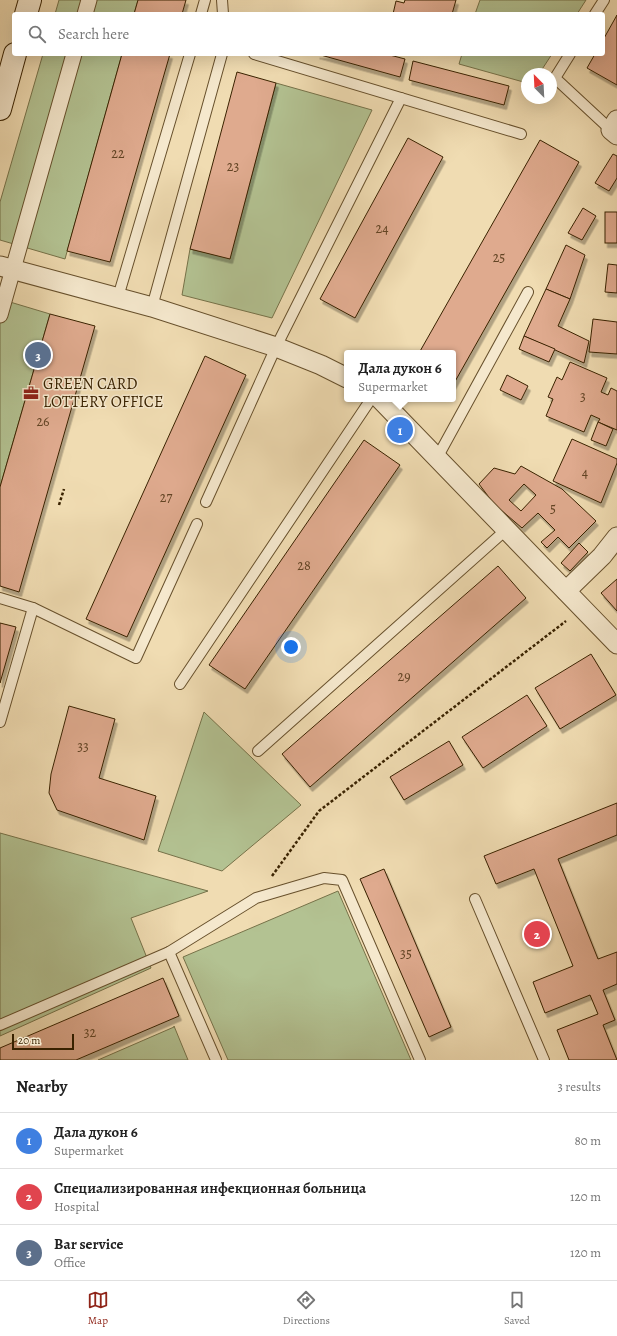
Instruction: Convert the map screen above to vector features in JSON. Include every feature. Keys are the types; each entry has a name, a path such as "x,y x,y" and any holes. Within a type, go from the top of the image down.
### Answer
{"main road":[{"path":"27,12 30,0"},
{"path":"0,109 9,63"}],"street":[{"path":"86,12 89,0"},
{"path":"0,315 6,268 73,56"},
{"path":"6,268 152,307 276,347 321,365 344,376"},
{"path":"383,402 617,644"},
{"path":"566,591 602,556 617,537"}],"lane":[{"path":"202,12 205,0"},
{"path":"222,0 223,12"},
{"path":"596,12 604,0"},
{"path":"118,297 189,56"},
{"path":"152,307 221,56"},
{"path":"261,56 521,134"},
{"path":"569,56 555,78 615,128"},
{"path":"206,502 276,347 401,98"},
{"path":"438,458 528,292"},
{"path":"180,684 369,402"},
{"path":"0,598 32,608 136,658 197,524"},
{"path":"258,751 507,529"},
{"path":"0,722 32,608"},
{"path":"0,1025 169,952 256,898 324,878 342,880 420,1060"},
{"path":"475,899 544,1060"},
{"path":"169,952 216,1060"}],"path":[{"path":"60,505 64,489"},
{"path":"256,898 319,810 583,608"}],"green space":[{"path":"59,0 138,0 135,12 56,12"},
{"path":"480,0 586,0 578,12 476,12"},
{"path":"42,56 121,56 65,259 0,240 0,202"},
{"path":"461,56 551,56 543,68 521,68 521,81 459,64"},
{"path":"276,83 372,110 272,318 182,295 190,249 230,258"},
{"path":"0,299 50,314 0,487"},
{"path":"204,712 301,805 222,871 158,851"},
{"path":"0,833 208,891 131,918 151,968 0,1036"},
{"path":"338,891 411,1060 228,1060 183,957"},
{"path":"174,1027 188,1060 98,1060"}],"building":[{"path":"138,0 186,0 183,12 135,12"},
{"path":"405,0 456,0 453,12 393,12 396,1 404,3"},
{"path":"617,15 617,85 587,68 594,56 605,56 605,36"},
{"path":"121,56 169,56 110,262 67,251"},
{"path":"324,56 394,56 405,59 400,77"},
{"path":"413,61 509,86 504,105 409,80"},
{"path":"237,72 276,83 230,259 190,249"},
{"path":"408,138 443,157 355,318 320,299"},
{"path":"540,140 579,162 456,380 456,350 421,350"},
{"path":"613,154 617,156 617,178 609,191 595,183"},
{"path":"583,208 596,216 582,240 568,233"},
{"path":"605,212 617,212 617,243 605,243"},
{"path":"566,245 585,255 570,299 546,289"},
{"path":"608,264 617,265 617,293 605,292"},
{"path":"546,289 570,299 558,326 589,341 584,363 524,336"},
{"path":"50,314 95,326 19,592 0,586 0,487"},
{"path":"593,319 617,322 617,354 589,352"},
{"path":"524,336 555,349 549,362 519,349"},
{"path":"205,356 246,375 127,637 86,619"},
{"path":"570,362 607,378 601,392 608,395 611,388 617,391 617,430 598,422 600,419 591,415 584,432 546,416 553,399 548,397 557,377 562,380"},
{"path":"507,375 528,386 521,400 500,390"},
{"path":"598,422 613,429 606,446 591,440"},
{"path":"572,439 617,459 617,463 601,503 553,481"},
{"path":"364,440 400,465 245,689 209,665"},
{"path":"521,466 562,489 596,521 569,548 558,537 547,548 541,542 555,530 538,513 522,528 494,504 479,484 494,468 515,474","holes":["524,484 536,495 521,511 509,500"]},
{"path":"579,543 588,552 570,571 561,563"},
{"path":"498,566 526,598 310,787 282,754"},
{"path":"617,579 617,611 601,593"},
{"path":"0,623 16,627 0,683"},
{"path":"591,654 616,695 560,729 535,688"},
{"path":"527,695 547,726 483,768 462,737"},
{"path":"69,706 115,719 99,778 156,796 144,840 57,810 49,793 51,774"},
{"path":"449,741 463,765 404,800 390,777"},
{"path":"617,803 617,835 558,859 598,959 617,952 617,984 603,990 615,1020 603,1025 617,1060 569,1060 557,1030 598,1014 590,995 545,1013 533,982 573,966 534,869 496,884 484,856"},
{"path":"384,869 451,1027 429,1037 360,879"},
{"path":"163,978 179,1016 76,1060 0,1060 0,1048"}],"place":[{"name":"Bar service","path":"38,355"},
{"name":"GREEN CARD LOTTERY OFFICE","path":"31,393"},
{"name":"Дала дукон 6","path":"400,430"},
{"name":"Специализированная инфекционная больница","path":"537,934"}]}
